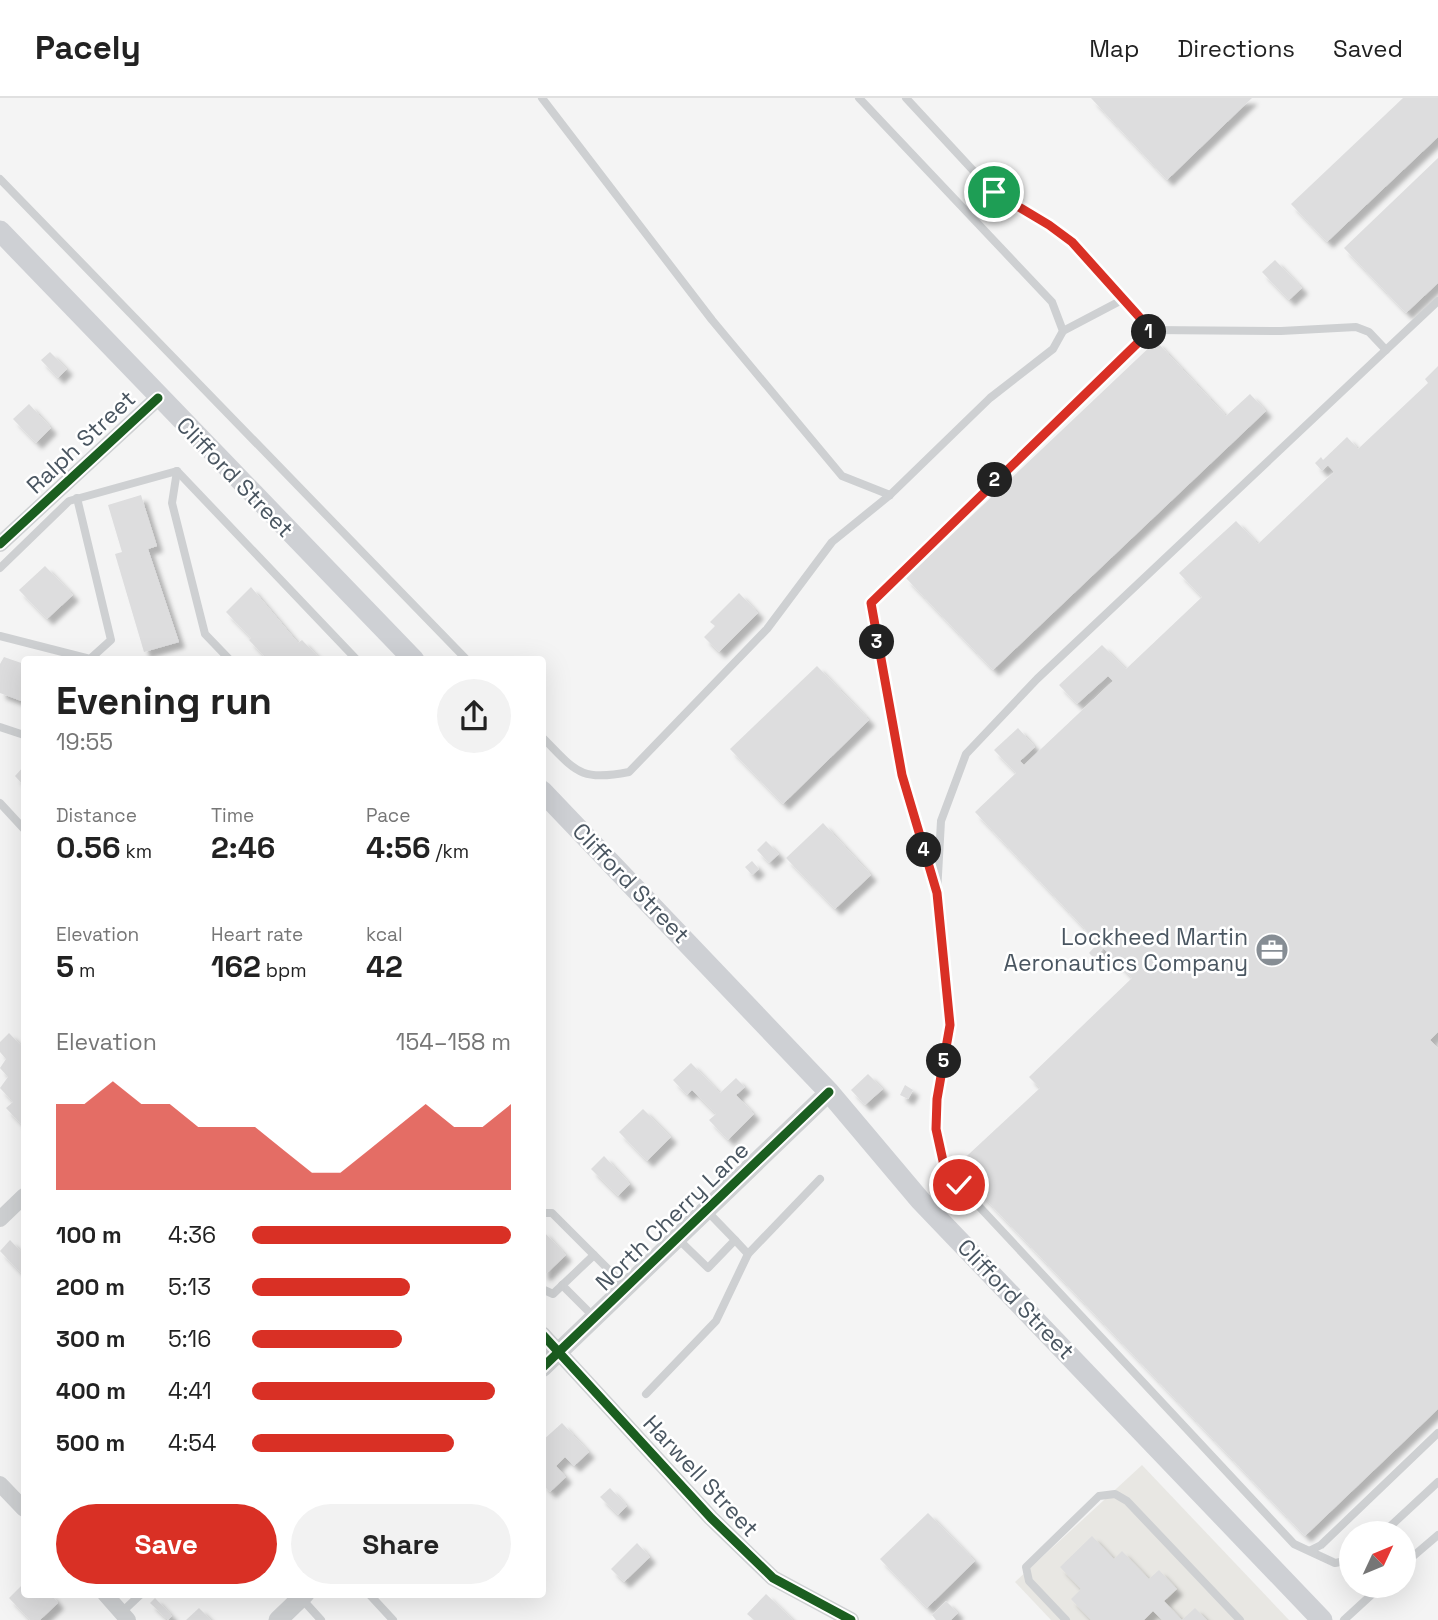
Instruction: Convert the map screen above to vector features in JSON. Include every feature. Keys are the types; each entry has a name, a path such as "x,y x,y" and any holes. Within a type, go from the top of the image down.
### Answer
{"main road":[{"name":"Clifford Street","path":"0,231 158,398 410,656"},
{"name":"Clifford Street","path":"546,795 829,1092 920,1200 1316,1618"}],"street":[{"name":"Ralph Street","path":"0,544 68,496 158,398"},
{"name":"North Cherry Lane","path":"546,1364 829,1092"},
{"path":"0,1219 21,1198"},
{"name":"Harwell Street","path":"546,1338 711,1518 773,1578 851,1620"},
{"path":"0,1483 21,1506"},
{"path":"109,1598 125,1616"},
{"path":"278,1620 301,1598"}],"lane":[{"path":"542,98 712,320 842,476 890,495"},
{"path":"859,98 1052,302 1063,331"},
{"path":"906,98 994,192 1072,242 1151,330"},
{"path":"0,179 463,656"},
{"path":"546,741 574,770 597,778 629,772 767,629 832,542 890,495 990,398 1053,349 1063,331 1122,300"},
{"path":"1339,1562 1335,1563 1294,1544 945,1170 936,1129 937,1099 950,1025 937,893 941,821 966,754 1037,678 1438,301"},
{"path":"937,893 902,775 871,603 1151,330 1281,331 1356,327 1368,332 1386,350"},
{"path":"0,568 68,496 177,471"},
{"path":"177,471 172,503 205,634 226,656"},
{"path":"177,471 353,656"},
{"path":"68,496 111,640 93,656"},
{"path":"0,636 78,656"},
{"path":"0,727 21,734"},
{"path":"0,803 21,826"},
{"path":"646,1394 716,1321 748,1254 820,1179"},
{"path":"706,1210 748,1254"},
{"path":"546,1213 552,1213 627,1288"},
{"path":"677,1238 708,1268 735,1240"},
{"path":"546,1291 553,1294 594,1255"},
{"path":"562,1285 595,1318"},
{"path":"1311,1550 1321,1545 1438,1433"},
{"path":"1396,1521 1438,1482"},
{"path":"1066,1620 1029,1581 1026,1567 1099,1496 1115,1494 1127,1501 1240,1620"},
{"path":"1416,1554 1438,1535"},
{"path":"125,1616 138,1598"},
{"path":"304,1598 321,1620"},
{"path":"373,1598 393,1620"},
{"path":"1344,1620 1368,1598"}],"shaded area":[{"path":"1142,1465 1289,1620 1051,1620 1015,1582"}],"building":[{"path":"1091,98 1252,98 1167,180"},
{"path":"1403,98 1438,98 1438,137 1327,242 1291,204"},
{"path":"1438,158 1438,283 1406,313 1344,248"},
{"path":"1275,260 1302,288 1289,300 1262,272"},
{"path":"1156,341 1226,416 1250,394 1266,411 993,670 906,578"},
{"path":"50,352 67,369 58,378 41,360"},
{"name":"Lockheed Martin Aeronautics Company","path":"1438,366 1438,1032 1430,1040 1438,1048 1438,1409 1305,1536 955,1167 1040,1088 1029,1077 1132,978 1103,948 1094,958 1089,953 1098,943 975,812 1016,773 994,750 1018,728 1035,747 1020,761 1024,765 1113,681 1108,676 1077,704 1059,685 1102,645 1126,669 1202,597 1179,573 1236,521 1258,544 1334,472 1328,465 1322,471 1315,463 1321,457 1323,460 1347,437 1358,449 1428,383 1425,379"},
{"path":"29,404 51,428 36,443 13,419"},
{"path":"141,495 157,546 148,549 179,642 144,652 115,554 122,552 108,505"},
{"path":"45,566 73,595 47,619 19,590"},
{"path":"251,587 298,643 302,640 317,656 264,656 226,612"},
{"path":"739,593 758,613 719,652 704,637 715,626 710,622"},
{"path":"4,657 21,663 21,701 0,693 0,664"},
{"path":"817,666 869,720 783,804 730,749"},
{"path":"21,769 21,783 15,776"},
{"path":"823,823 871,875 835,909 786,858"},
{"path":"766,841 779,854 769,863 757,850"},
{"path":"752,861 759,869 752,875 745,867"},
{"path":"9,1033 21,1046 21,1124 6,1108 13,1102 0,1088 8,1077 0,1068 6,1059 0,1052 0,1042"},
{"path":"691,1063 720,1093 736,1078 745,1087 736,1095 754,1114 728,1140 709,1120 716,1114 692,1090 687,1095 673,1080"},
{"path":"868,1074 883,1089 865,1105 851,1090"},
{"path":"905,1085 913,1090 908,1099 900,1095"},
{"path":"643,1109 671,1137 647,1161 619,1132"},
{"path":"604,1156 630,1184 618,1196 591,1169"},
{"path":"546,1234 566,1255 546,1274"},
{"path":"10,1240 21,1252 21,1273 0,1251"},
{"path":"562,1423 589,1452 574,1466 565,1457 556,1466 566,1477 550,1492 546,1488 546,1437"},
{"path":"610,1488 627,1506 618,1515 600,1497"},
{"path":"928,1513 975,1561 927,1608 880,1559"},
{"path":"1092,1536 1114,1559 1122,1551 1149,1579 1159,1570 1177,1589 1164,1601 1182,1620 1162,1620 1153,1611 1144,1620 1091,1620 1071,1599 1081,1589 1060,1567"},
{"path":"637,1543 650,1557 624,1582 611,1569"},
{"path":"21,1586 21,1598 54,1598 58,1603 40,1620 30,1620 9,1598"},
{"path":"766,1594 793,1620 754,1620 747,1614"},
{"path":"155,1598 172,1616 168,1620 150,1603"},
{"path":"946,1601 958,1613 951,1620 936,1620 932,1615"},
{"path":"199,1608 211,1620 186,1620"},
{"path":"1195,1608 1207,1620 1182,1620"}],"cycle path":[{"path":"0,544 158,398"},
{"path":"546,1364 829,1092"},
{"path":"546,1338 711,1518 773,1578 851,1620"}],"place":[{"name":"Lockheed Martin Aeronautics Company","path":"1272,950"}],"route":[{"path":"959,1185 945,1170 936,1129 937,1099 950,1025 937,893 902,775 871,603 1151,330 1072,242 994,192"}]}
